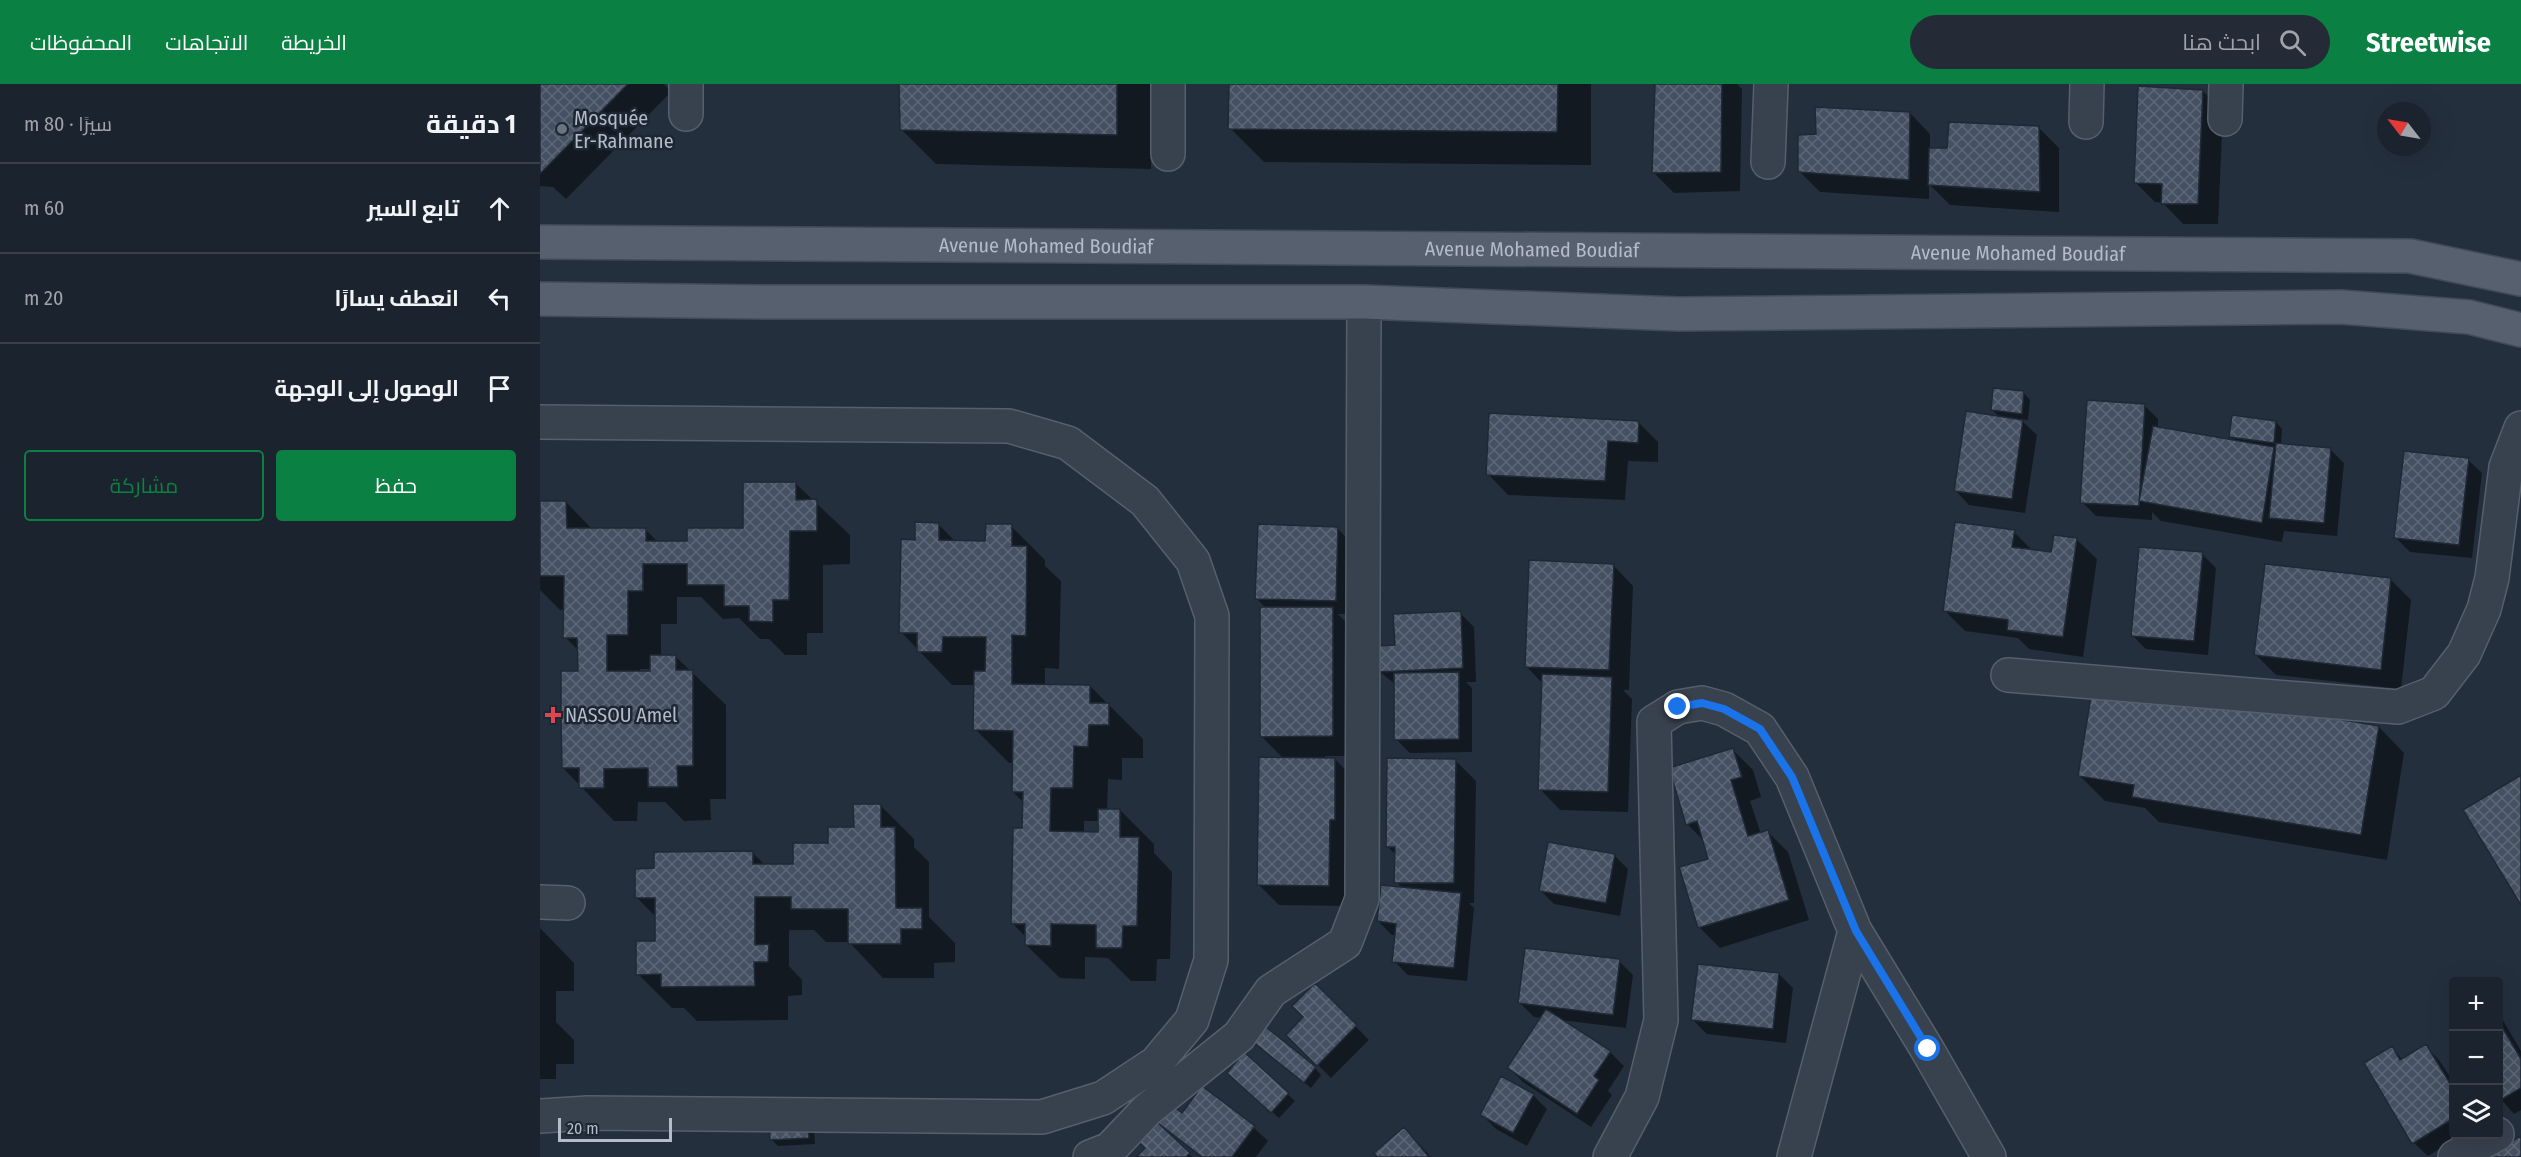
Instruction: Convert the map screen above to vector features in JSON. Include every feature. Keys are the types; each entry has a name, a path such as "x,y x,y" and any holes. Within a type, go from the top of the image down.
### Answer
{"main road":[{"name":"Avenue Mohamed Boudiaf","path":"540,242 2410,256 2521,279"},
{"path":"540,299 762,302 1364,302 1679,314 2341,307 2469,317 2521,330"}],"street":[{"path":"1168,84 1168,154"},
{"path":"1768,162 1771,84"},
{"path":"2086,122 2087,84"},
{"path":"2225,119 2226,84"},
{"path":"1090,1157 1110,1149 1147,1110 1239,1036 1271,991 1345,943 1362,899 1364,302"},
{"path":"540,422 1009,426 1068,443 1145,501 1194,561 1212,616 1212,652 1211,960 1192,1020 1156,1063 1103,1098 1042,1117 600,1113 540,1116"},
{"path":"2008,675 2398,707 2434,693 2464,654 2484,609 2492,578 2506,467 2521,429"},
{"path":"1610,1157 1642,1097 1661,1020 1654,722 1678,707 1702,703 1724,709 1760,729 1792,777 1856,931 1928,1049 1989,1157"},
{"path":"1794,1157 1856,931"},
{"path":"2503,1131 2521,1122"},
{"path":"2455,1157 2489,1139"}],"building":[{"name":"Mosquée Er-Rahmane","path":"540,84 628,84 540,174"},
{"path":"899,84 1117,84 1117,135 900,130"},
{"path":"1229,84 1558,84 1557,132 1228,129"},
{"path":"1655,84 1722,84 1721,172 1652,173"},
{"path":"2138,86 2203,90 2198,204 2161,204 2162,184 2134,183"},
{"path":"1815,107 1910,112 1909,180 1798,172 1798,135 1816,134"},
{"path":"1949,122 2039,126 2040,192 1928,185 1929,148 1947,148"},
{"path":"1993,388 2024,391 2022,414 1991,410"},
{"path":"2087,400 2145,404 2139,506 2080,503"},
{"path":"1966,411 2023,420 2012,499 1954,491"},
{"path":"1489,413 1639,421 1638,443 1608,441 1605,481 1486,475"},
{"path":"2232,415 2276,421 2274,443 2229,437"},
{"path":"2153,426 2274,447 2262,523 2139,501"},
{"path":"2276,443 2331,448 2324,523 2269,518"},
{"path":"2404,451 2469,458 2459,545 2394,538"},
{"path":"743,482 796,482 796,500 817,499 817,531 790,531 789,600 773,600 773,622 749,621 749,606 724,606 724,585 687,585 687,564 643,564 643,591 628,591 628,635 607,635 607,671 650,671 650,655 676,655 676,670 693,670 693,766 677,766 678,787 648,787 648,768 604,769 604,788 579,788 579,768 562,768 561,718 561,671 578,671 577,638 563,638 564,576 540,576 540,501 566,501 567,528 646,528 646,541 687,541 687,528 743,528"},
{"path":"915,522 939,523 939,540 985,541 986,524 1012,524 1012,546 1027,546 1026,636 1012,635 1012,684 1090,685 1090,703 1109,703 1109,725 1089,725 1088,747 1074,746 1073,788 1051,788 1050,831 1098,832 1098,809 1120,809 1120,837 1139,837 1137,926 1123,926 1122,948 1096,948 1096,925 1051,924 1051,946 1025,945 1025,924 1011,924 1013,828 1022,828 1023,792 1012,792 1013,731 973,730 974,671 985,671 986,637 943,637 942,652 917,652 917,633 899,633 901,539 915,540"},
{"path":"1955,522 2015,530 2012,547 2051,552 2054,535 2077,538 2063,637 2007,630 2008,620 1943,611"},
{"path":"1258,524 1338,527 1336,601 1255,599"},
{"path":"2139,547 2203,552 2194,641 2131,636"},
{"path":"1529,560 1614,564 1609,670 1525,667"},
{"path":"2265,564 2391,578 2381,670 2254,655"},
{"path":"1260,607 1333,607 1333,736 1260,737"},
{"path":"1461,611 1463,668 1378,672 1377,646 1395,645 1393,614"},
{"path":"1459,672 1459,739 1394,740 1394,673"},
{"path":"1542,674 1612,677 1608,792 1538,790"},
{"path":"2094,678 2379,726 2361,835 2132,797 2134,785 2078,776"},
{"path":"1733,748 1742,777 1731,780 1748,836 1768,830 1789,900 1698,928 1679,867 1708,859 1697,821 1686,825 1669,768"},
{"path":"1259,757 1335,758 1335,820 1330,820 1329,886 1257,885"},
{"path":"1387,758 1456,759 1454,883 1394,883 1395,847 1386,847"},
{"path":"2521,775 2521,905 2463,810"},
{"path":"853,804 881,804 881,827 895,827 896,908 922,908 922,929 901,929 901,944 848,944 848,909 791,909 791,897 755,897 755,945 769,944 768,962 754,962 755,986 661,987 661,974 636,975 636,941 655,941 655,898 635,898 635,869 654,868 654,852 753,851 753,864 793,864 793,843 828,843 828,827 854,827"},
{"path":"1548,842 1615,854 1606,903 1539,891"},
{"path":"1381,885 1461,893 1454,968 1392,962 1396,924 1377,921"},
{"path":"1525,948 1620,959 1613,1015 1518,1003"},
{"path":"1698,964 1779,973 1773,1029 1691,1020"},
{"path":"1315,983 1357,1025 1317,1066 1286,1035 1303,1017 1292,1006"},
{"path":"1546,1009 1611,1051 1594,1076 1599,1080 1577,1114 1507,1068"},
{"path":"1256,1019 1316,1067 1304,1083 1243,1034"},
{"path":"2503,1028 2521,1059 2521,1088 2503,1099"},
{"path":"2426,1044 2449,1082 2449,1121 2412,1144 2364,1063 2392,1046 2400,1060"},
{"path":"1244,1052 1289,1093 1271,1113 1227,1073"},
{"path":"1501,1076 1534,1094 1513,1133 1480,1115"},
{"path":"1202,1086 1255,1126 1232,1157 1202,1157 1158,1123 1172,1105 1182,1113"},
{"path":"1154,1119 1190,1153 1186,1157 1136,1157 1145,1148 1135,1139"},
{"path":"808,1120 809,1138 770,1140 769,1123"},
{"path":"1404,1127 1429,1157 1377,1157 1374,1153"},
{"path":"2521,1136 2521,1157 2489,1157 2488,1155"}],"place":[{"name":"Mosquée Er-Rahmane","path":"562,129"},
{"name":"NASSOU Amel","path":"553,715"}],"route":[{"path":"1678,707 1702,703 1724,709 1760,729 1792,777 1856,931 1928,1049"}]}
